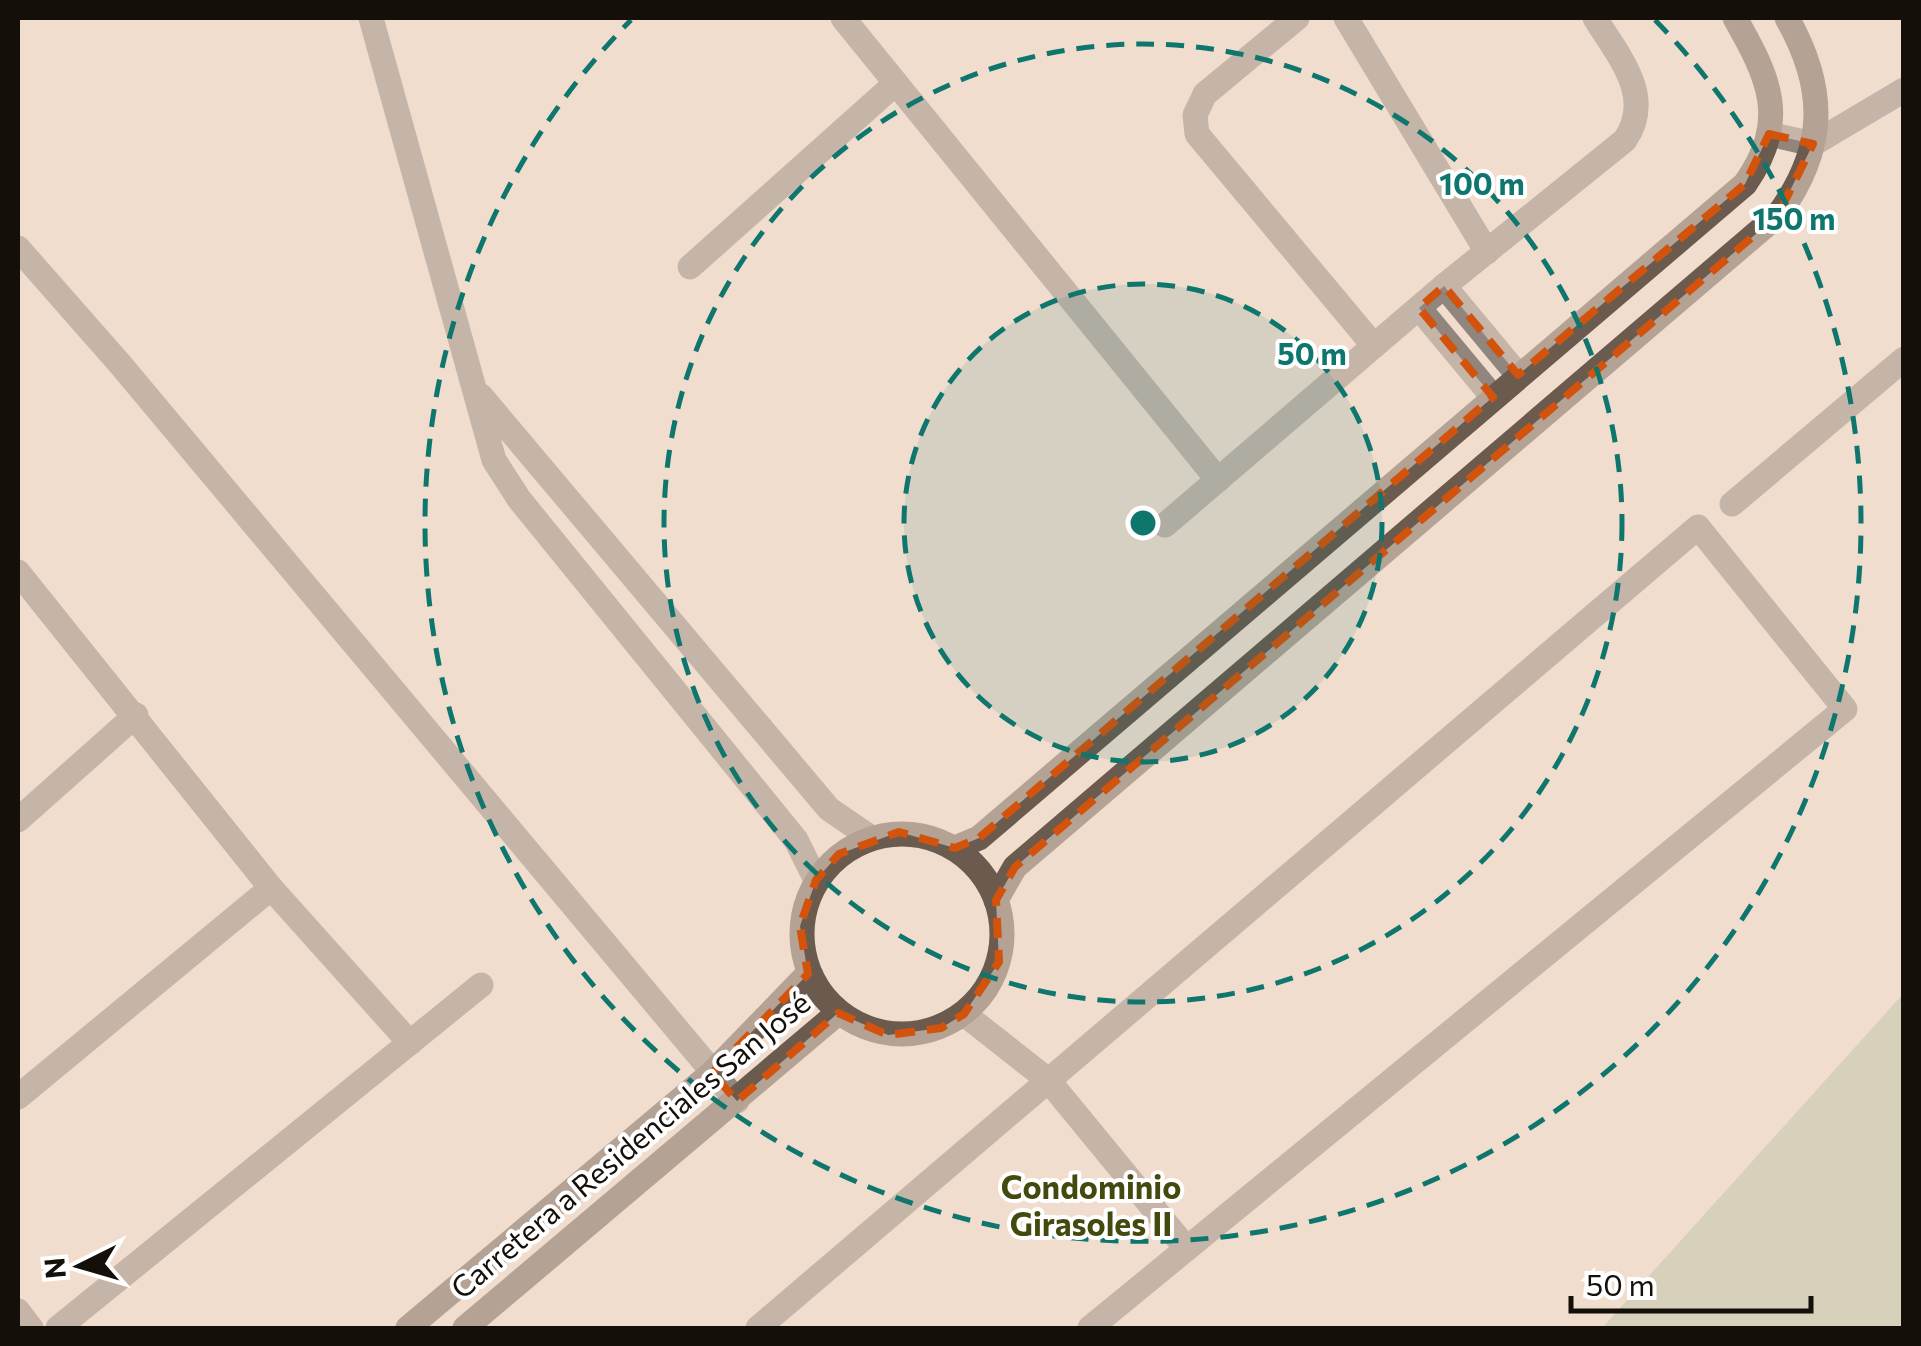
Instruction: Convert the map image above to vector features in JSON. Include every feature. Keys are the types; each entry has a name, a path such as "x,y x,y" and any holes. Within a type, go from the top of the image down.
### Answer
{"street":[{"path":"371,18 479,393 487,439 506,480 796,840 816,880"},
{"path":"843,18 1218,480"},
{"path":"1297,18 1204,94 1195,115 1197,134 1374,346"},
{"path":"1346,18 1487,252"},
{"path":"1165,525 1632,130 1637,93 1595,18"},
{"path":"955,848 979,838 1745,184 1769,134 1770,85 1736,18"},
{"path":"996,900 1015,867 1778,215 1794,194 1814,144 1813,75 1787,18"},
{"path":"690,267 896,83"},
{"path":"1769,134 1814,144 1904,90"},
{"path":"18,248 120,364 737,1101"},
{"path":"1444,286 1518,375"},
{"path":"1419,308 1493,397"},
{"path":"1732,504 1904,360"},
{"path":"479,393 829,809 870,837"},
{"path":"758,1328 1698,527 1845,709 1090,1328"},
{"path":"18,572 271,888 410,1044"},
{"path":"18,820 136,715"},
{"path":"914,834 955,848 987,880 996,900 1002,930 999,962 985,990 964,1014 941,1028 888,1035 862,1027 838,1013 808,974 800,926 816,880 839,854 870,837 914,834"},
{"path":"18,1097 271,888"},
{"name":"Carretera a Residenciales San José","path":"408,1328 712,1074 808,974"},
{"path":"58,1328 481,985"},
{"name":"Carretera a Residenciales San José","path":"464,1328 838,1013"},
{"path":"964,1014 1048,1080 1186,1248"},
{"path":"18,1311 32,1328"}],"highlighted area":[{"path":"1769,134 1813,144 1778,215 1015,867 996,900 999,962 964,1014 941,1028 888,1035 838,1013 737,1101 712,1073 808,974 800,926 816,880 839,854 899,832 955,848 979,838 1493,397 1419,308 1444,286 1518,375 1745,184"}],"green space":[{"path":"1903,994 1903,1328 1602,1328"}],"district":[{"name":"Condominio Girasoles II","path":"1091,1206"}]}
